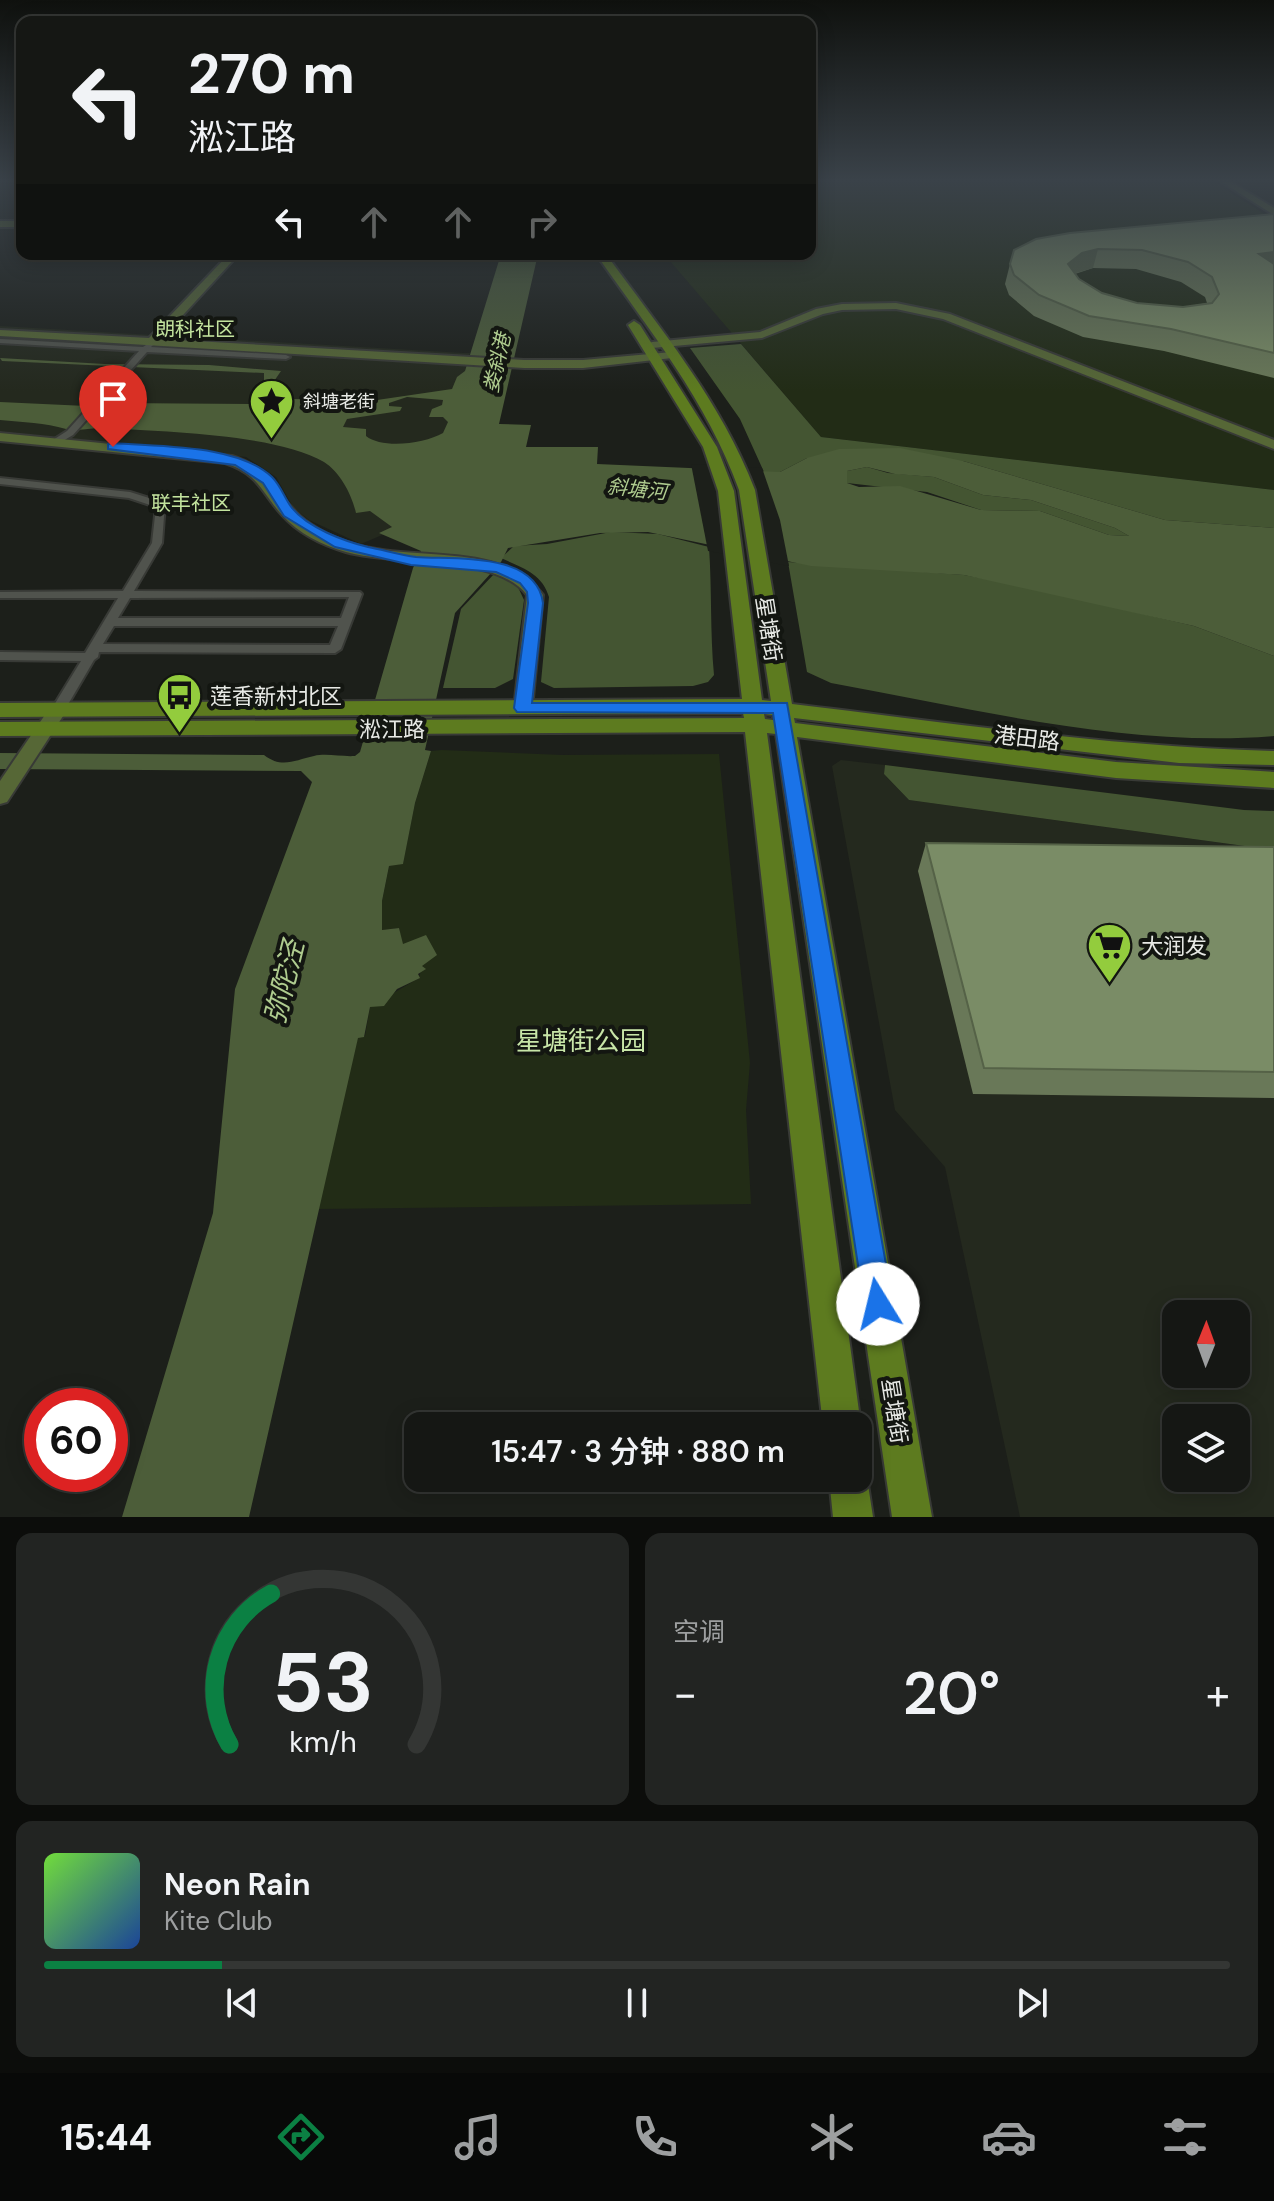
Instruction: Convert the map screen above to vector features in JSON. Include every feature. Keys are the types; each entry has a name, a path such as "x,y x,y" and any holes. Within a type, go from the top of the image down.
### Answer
{"main road":[{"name":"星塘街","path":"591,260 710,447 726,491 840,1412"},
{"name":"星塘街","path":"605,260 669,350 730,449 747,490 912,1517"},
{"name":"淞江路","path":"435,719 523,708 783,717"},
{"name":"淞江路","path":"0,710 366,719 756,716"},
{"name":"港田路","path":"783,717 1149,753 1274,758"},
{"name":"港田路","path":"783,717 1116,770 1274,780"},
{"name":"淞江路","path":"0,729 366,719"},
{"path":"850,1492 853,1517"}],"street":[{"path":"56,442 70,433 228,260"},
{"path":"0,341 583,364 762,335 832,308 906,307 946,316 1274,445"},
{"path":"0,333 286,357"},
{"path":"0,437 198,454 239,462 260,474 289,514 322,537 362,551 411,561 499,567 525,579 535,595 523,708"},
{"path":"0,481 130,495 161,505 157,543 95,652 0,797"},
{"path":"0,595 356,594 335,649 0,656"},
{"path":"112,622 345,622"}],"shaded area":[{"name":"斜塘老街","path":"0,326 470,353 465,372 452,389 442,393 460,399 408,524 361,544 309,520 293,507 276,477 246,457 0,431"},
{"path":"741,344 821,437 1274,490 1274,528 1165,520 963,461 807,458 780,472 764,472 740,419 690,348"},
{"path":"867,467 888,473 934,477 983,495 1031,500 1115,528 1129,536 1109,535 1040,511 981,510 927,492 847,483 847,471"},
{"path":"611,532 658,534 709,547 714,675 708,682 693,686 554,688 541,682 549,597 536,577 501,558 514,546 547,544"},
{"path":"788,562 964,575 1194,626 1274,656 1274,736 1218,738 1107,731 1051,724 831,683 807,672"},
{"path":"494,574 517,585 524,600 513,679 495,688 443,688 461,609"},
{"path":"841,760 885,765 884,774 909,800 1274,850 1274,1517 1020,1517 945,1167 895,1110 832,766"},
{"path":"885,765 1244,810 1274,811 1274,850 909,800 884,774"}],"green space":[{"path":"816,250 1274,250 1274,490 821,437 669,260 816,260"},
{"name":"星塘街公园","path":"431,751 562,755 719,754 750,1063 746,1110 751,1204 317,1209 358,1037 365,1036 370,1007 419,978 422,966 402,945 399,928 382,930 382,901 389,866 403,863 415,803"}],"water":[{"path":"499,260 537,260 499,424 531,425 526,447 598,447 597,464 780,472 807,458 839,449 900,448 963,461 1165,520 1274,528 1274,656 1194,626 964,575 811,566 648,532 600,533 508,548 501,562 455,613 425,750 431,751 415,803 403,864 389,866 382,901 382,930 399,928 403,944 426,935 437,955 422,966 426,969 418,974 420,978 397,989 384,1006 370,1007 364,1037 358,1038 249,1517 122,1517 213,1213 235,989 312,782 301,771 0,769 0,753 264,755 283,763 319,755 355,756 360,752 413,568 421,551 379,533 392,527 370,511 356,513 348,492 335,472 324,462 304,453 278,445 220,436 109,428 71,430 0,420 0,402 108,407 113,403 251,404 264,396 264,373 2,361 0,358 105,364 209,365 281,371 268,390 274,397 285,399 377,400 452,389 457,377 465,371","holes":["407,397 443,400 442,405 432,409 429,417 443,417 448,422 443,433 435,437 415,442 382,443 366,436 366,429 343,427 347,419 400,411 402,407 389,406 389,403","867,467 895,474 934,477 983,495 1031,500 1115,528 1129,536 1109,535 1040,511 981,510 900,486 859,487 847,483 847,471"]}],"pier":[{"path":"691,464 762,468 780,520 789,566 708,551"}],"building":[{"path":"1014,250 1095,250 1082,253 1068,264 1079,279 1102,293 1137,303 1183,307 1212,303 1219,294 1212,277 1188,262 1133,250 1274,250 1259,254 1274,264 1274,353 1171,329 1089,316 1039,295 1014,275 1010,264"},
{"name":"大润发","path":"926,843 1274,847 1274,1072 984,1068"}],"place":[{"name":"斜塘老街","path":"272,441"},
{"name":"莲香新村北区","path":"179,735"},
{"name":"大润发","path":"1110,985"}],"district":[{"name":"朗科社区","path":"195,329"},
{"name":"联丰社区","path":"191,503"}],"route":[{"path":"113,447 215,456 239,462 268,480 289,514 322,537 385,557 499,567 525,579 534,591 535,603 523,708 781,707 878,1304"}],"water label":[{"name":"娄斜港","path":"497,363"},
{"name":"斜塘河","path":"637,489"},
{"name":"弥陀泾","path":"284,982"}]}
